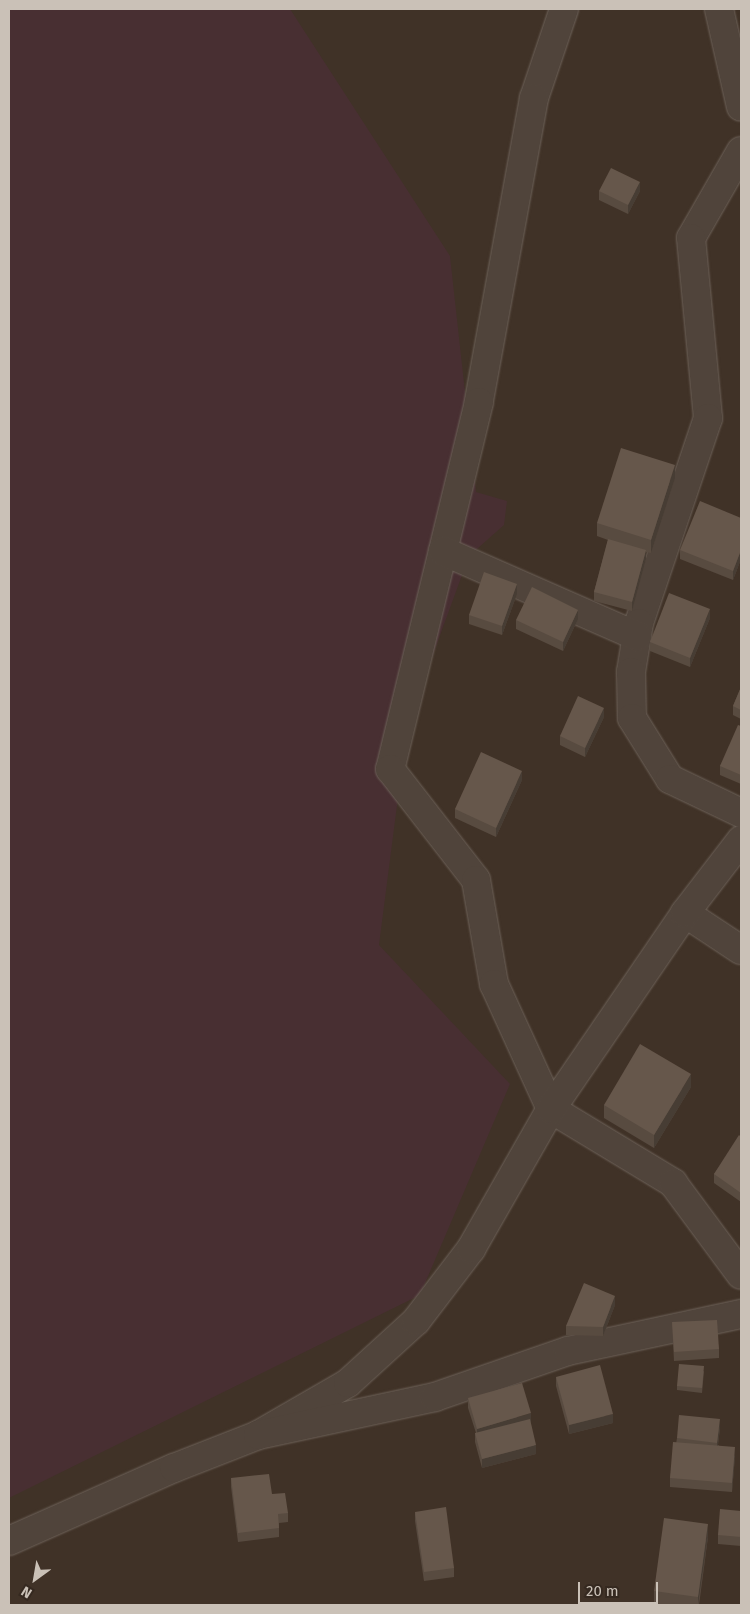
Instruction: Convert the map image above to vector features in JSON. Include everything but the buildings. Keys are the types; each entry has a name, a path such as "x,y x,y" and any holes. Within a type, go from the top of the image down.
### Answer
{"street":[{"path":"564,9 534,98 479,402 390,769 476,880 494,984 551,1109 673,1183 741,1275"},
{"path":"719,9 741,107"},
{"path":"741,151 691,238 708,418 637,636 631,672 632,718 670,779 741,813"},
{"path":"443,551 637,636"},
{"path":"9,1541 174,1468 258,1435 348,1383 416,1321 471,1249 551,1109 684,913 741,840"},
{"path":"684,913 741,950"},
{"path":"258,1435 435,1397 568,1351 741,1314"}],"shaded area":[{"path":"9,9 290,9 450,256 476,492 507,501 504,525 469,556 424,679 404,751 379,945 510,1084 420,1295 9,1498"}]}
